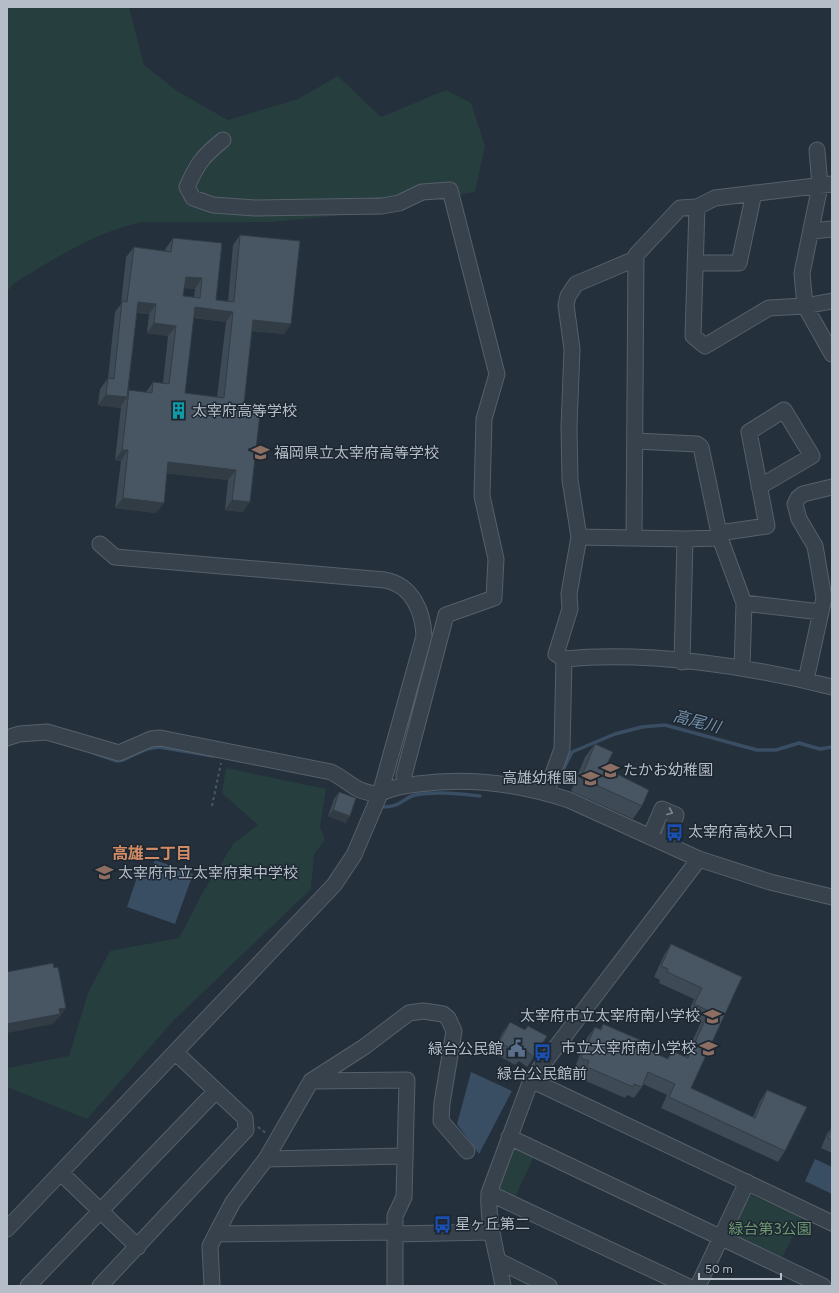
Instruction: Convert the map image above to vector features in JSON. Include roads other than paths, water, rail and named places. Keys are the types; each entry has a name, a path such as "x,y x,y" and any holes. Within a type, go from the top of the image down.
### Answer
{"street":[{"path":"223,140 204,155 193,172 187,188 193,198 213,205 255,208 382,206 399,203 422,192 450,190 497,374 484,419 482,496 496,559 494,598 446,615 404,775 405,786"},
{"path":"817,150 826,185 812,231 802,273 805,306 832,354"},
{"path":"634,538 636,255 678,209 682,207 697,207 715,198 826,185"},
{"path":"695,263 739,263 754,193"},
{"path":"697,207 693,336 705,346 769,308 805,306 832,301"},
{"path":"812,231 832,229"},
{"path":"635,259 576,284 568,296 566,306 572,349 569,427 570,480 579,537 569,594 570,609 556,654 564,659 599,656 742,668 806,680 832,687"},
{"path":"579,537 685,539 719,536 767,526 759,487 749,432 784,410 812,456 759,487"},
{"path":"635,441 697,444 701,446 719,536 744,603 742,668"},
{"path":"806,680 825,602 815,546 799,519 796,504 798,498 804,494 832,487"},
{"path":"682,662 685,539"},
{"path":"7,1229 334,885 354,855 380,794 424,636 423,621 419,609 407,590 393,582 385,580 115,557 100,544"},
{"path":"744,603 825,602"},
{"path":"546,793 562,749 564,659"},
{"path":"7,738 19,734 47,732 119,753 151,739 160,738 331,772 341,777 360,792 380,794 405,786 446,780 486,782 546,793 569,800 699,859 770,882 832,897"},
{"path":"650,837 662,809 676,815 666,844"},
{"path":"503,1286 492,1232 488,1204 489,1193 532,1080 699,859"},
{"path":"212,1286 210,1246 233,1202 266,1159 311,1081 364,1047 409,1013 423,1011 443,1014 448,1018 454,1031 442,1103 441,1121 467,1152"},
{"path":"100,1286 246,1130 246,1118 175,1052"},
{"path":"311,1081 407,1080 404,1197 395,1216 395,1286"},
{"path":"532,1080 832,1223"},
{"path":"28,1286 216,1091"},
{"path":"509,1138 823,1286"},
{"path":"266,1159 405,1156"},
{"path":"61,1173 138,1247"},
{"path":"698,1286 747,1182"},
{"path":"489,1193 687,1286"},
{"path":"216,1234 492,1232"},
{"path":"499,1262 549,1286"}],"water":[{"path":"155,860 193,874 175,924 127,907 140,868 151,872"},
{"path":"471,1072 512,1091 479,1154 457,1124"},
{"path":"815,1159 832,1167 832,1194 805,1181"}],"waterway":[{"name":"高尾川","path":"560,776 572,752 615,734 642,727 665,725 757,750 776,750 799,743 820,749 832,747"},
{"path":"94,753 117,761 123,760 147,749 159,747 213,756"},
{"path":"384,807 394,806 411,796 431,793 480,796"}],"place":[{"name":"太宰府高等学校","path":"179,411"},
{"name":"福岡県立太宰府高等学校","path":"261,453"},
{"name":"たかお幼稚園","path":"610,770"},
{"name":"高雄幼稚園","path":"590,778"},
{"name":"太宰府高校入口","path":"675,832"},
{"name":"太宰府市立太宰府東中学校","path":"105,873"},
{"name":"太宰府市立太宰府南小学校","path":"713,1016"},
{"name":"市立太宰府南小学校","path":"709,1048"},
{"name":"緑台公民館","path":"516,1049"},
{"name":"緑台公民館前","path":"542,1053"},
{"name":"星ヶ丘第二","path":"442,1224"}],"district":[{"name":"高雄二丁目","path":"152,853"}],"park label":[{"name":"緑台第3公園","path":"770,1229"}]}
